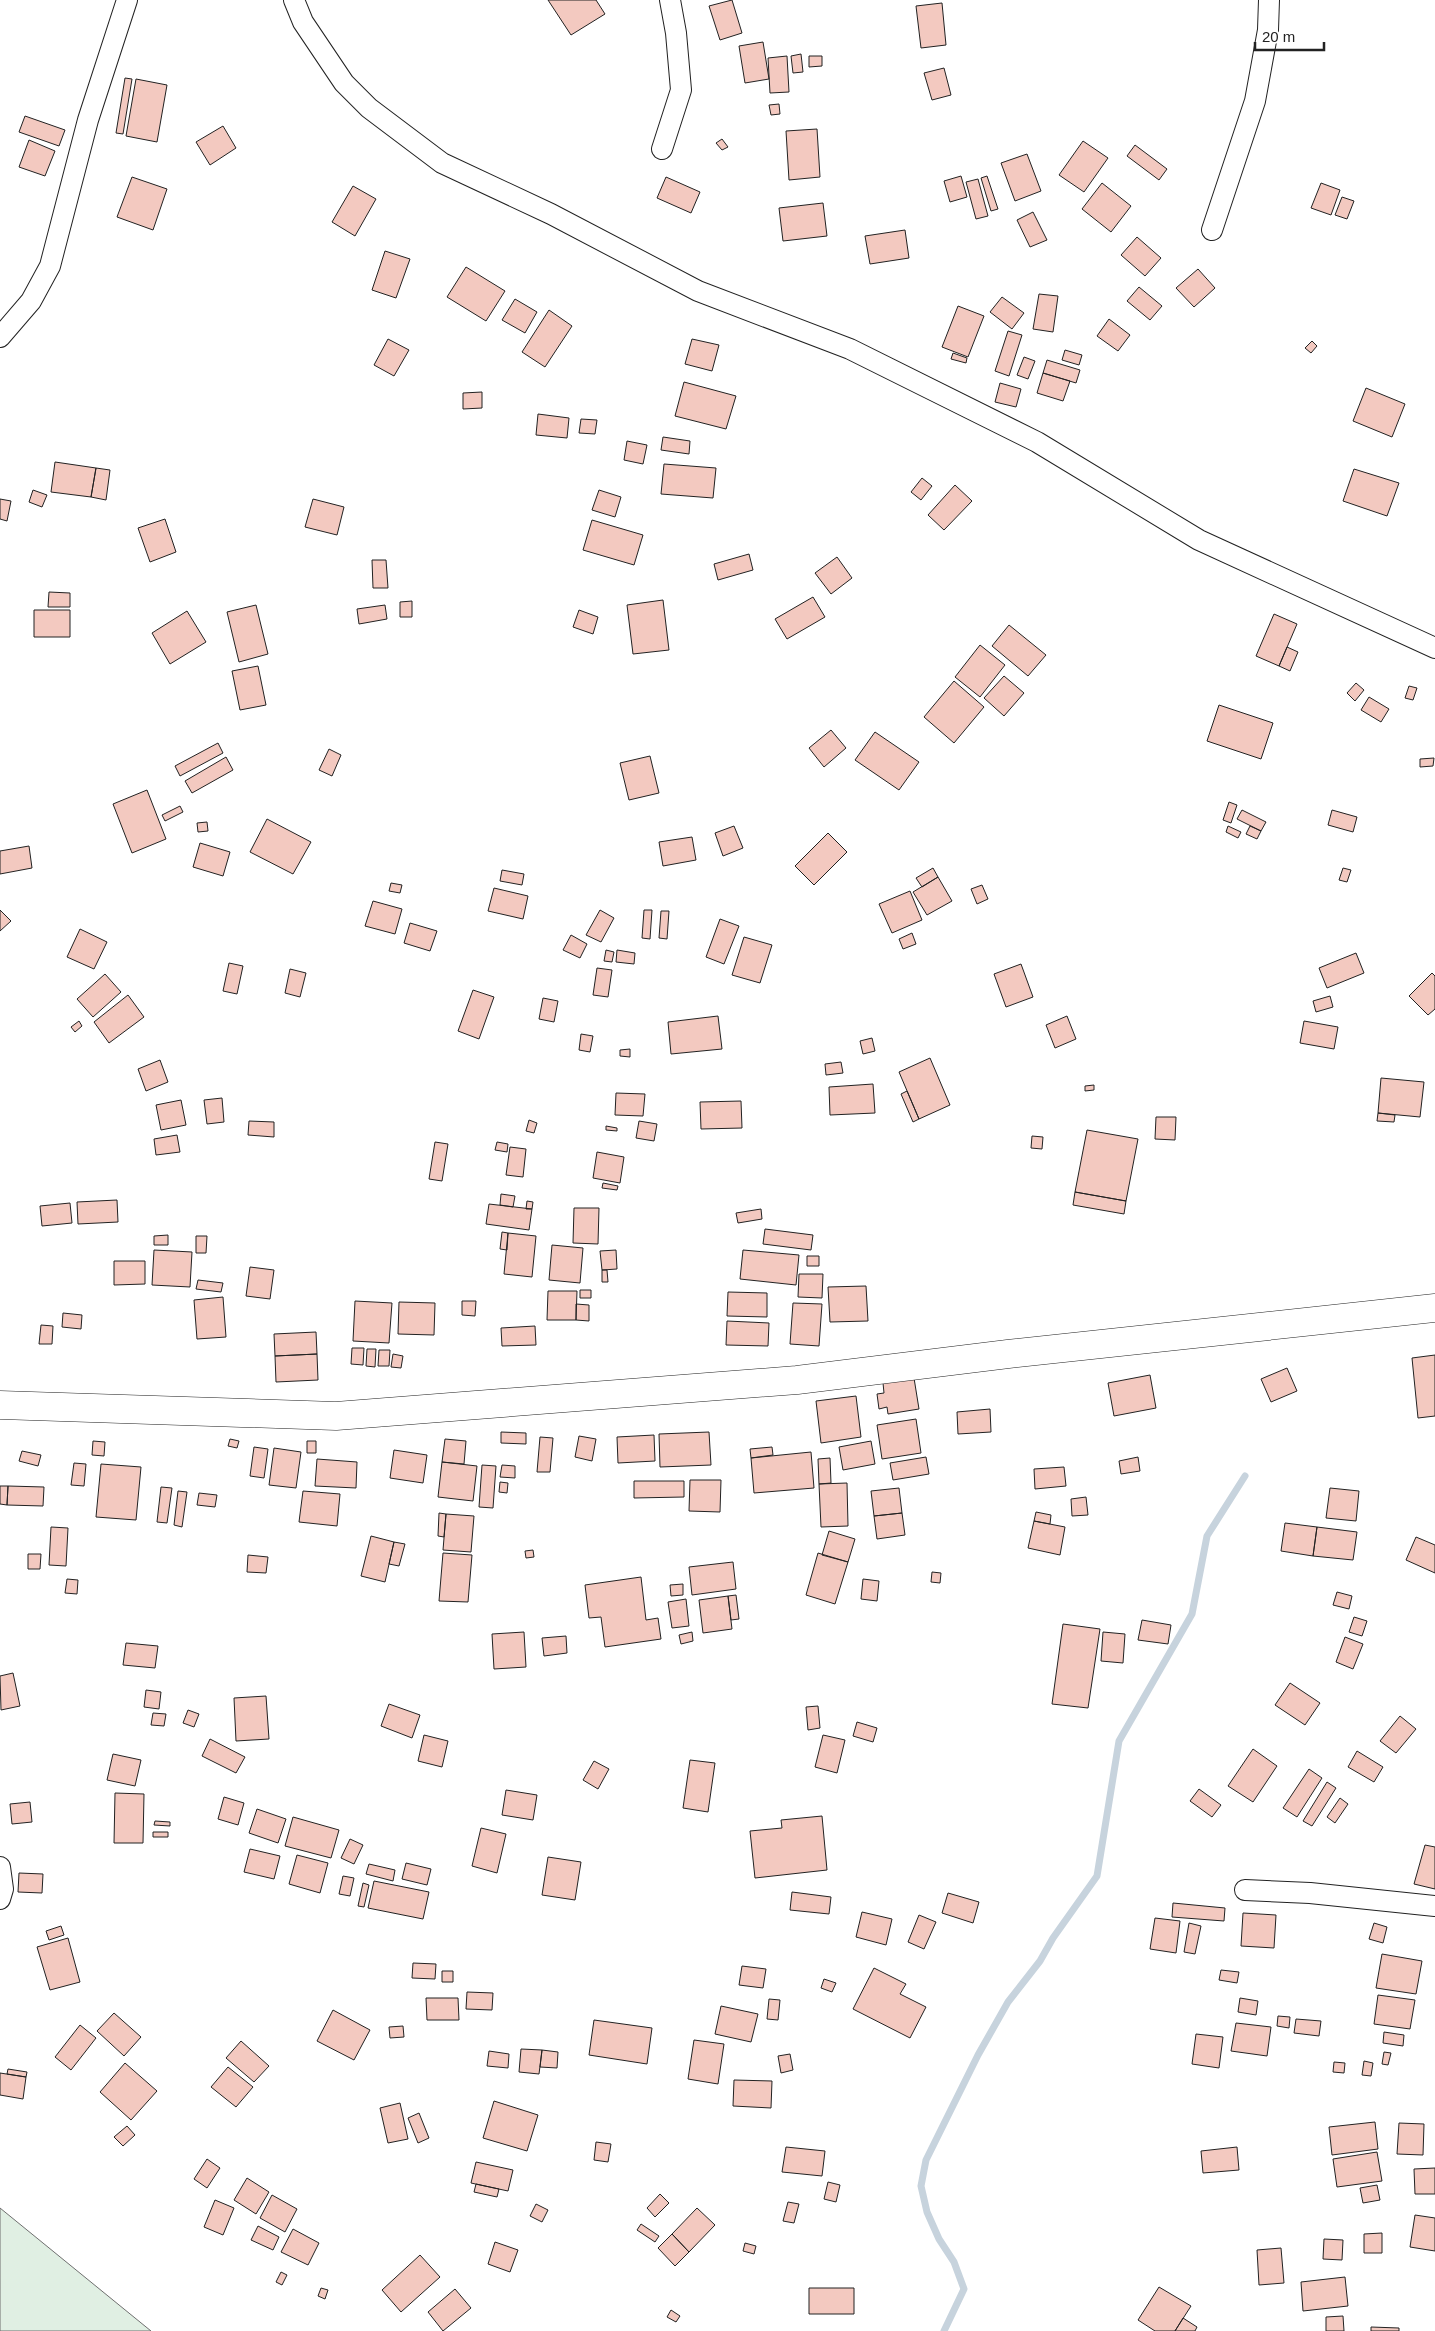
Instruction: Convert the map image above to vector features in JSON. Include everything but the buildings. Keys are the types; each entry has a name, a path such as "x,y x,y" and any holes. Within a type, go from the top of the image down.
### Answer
{"main road":[{"path":"0,1405 336,1416 797,1380 1026,1352 1435,1308"}],"street":[{"path":"0,337 31,301 50,266 88,120 127,0"},
{"path":"294,0 303,22 344,83 369,108 442,163 551,214 698,291 850,350 1037,442 1199,540 1435,648"},
{"path":"662,149 681,90 676,33 670,0"},
{"path":"1212,230 1254,101 1268,30 1270,0"},
{"path":"0,1867 3,1888 0,1899"},
{"path":"1245,1890 1310,1893 1435,1906"}],"green space":[{"path":"0,2208 151,2331 0,2331"}],"waterway":[{"path":"944,2331 964,2289 954,2262 939,2239 927,2212 921,2186 926,2160 978,2055 1008,2002 1040,1961 1053,1938 1097,1876 1119,1741 1192,1614 1207,1536 1245,1476"}]}
